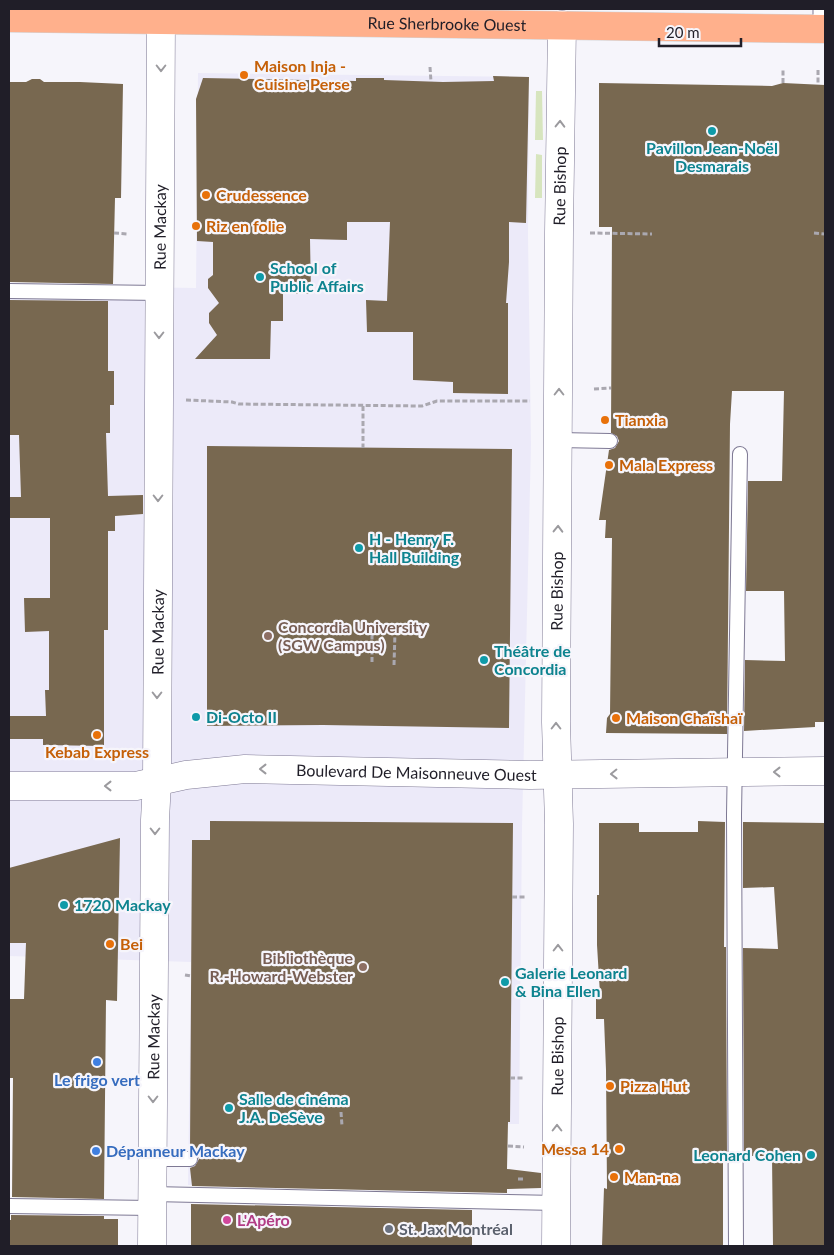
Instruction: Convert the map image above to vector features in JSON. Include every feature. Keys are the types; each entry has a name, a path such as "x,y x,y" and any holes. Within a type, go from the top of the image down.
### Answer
{"main road":[{"name":"Rue Sherbrooke Ouest","path":"9,18 161,19 356,16 562,26 824,22"}],"street":[{"name":"Rue Mackay","path":"152,1246 157,782 161,19"},
{"name":"Rue Bishop","path":"556,1246 558,834 556,731 562,26"},
{"name":"Boulevard De Maisonneuve Ouest","path":"9,786 136,786 186,775 245,769 557,775 825,771"}],"lane":[{"path":"9,292 160,293"},
{"path":"559,440 610,442"},
{"path":"736,1246 734,824 740,454"},
{"path":"153,1159 190,1159"},
{"path":"9,1206 152,1201 557,1203"}],"path":[{"path":"430,67 431,82"},
{"path":"783,70 783,83"},
{"path":"818,70 818,84"},
{"path":"590,233 652,234"},
{"path":"114,234 128,234"},
{"path":"814,234 825,234"},
{"path":"594,389 611,388"},
{"path":"189,400 239,404 362,406 422,406 437,401 538,401"},
{"path":"362,406 363,448"},
{"path":"372,632 372,662"},
{"path":"394,665 395,632"},
{"path":"512,897 526,897"},
{"path":"185,976 191,976"},
{"path":"510,1078 525,1078"},
{"path":"341,1112 342,1126"},
{"path":"508,1146 524,1147"},
{"path":"518,1179 524,1178"}],"shaded area":[{"name":"Concordia University (SGW Campus)","path":"198,73 529,77 528,236 531,444 522,827 519,1124 356,1125 355,1189 188,1185 191,962 9,956 9,285 196,288"}],"green space":[{"path":"536,91 542,91 543,140 535,140"},
{"path":"536,154 542,155 542,198 535,198"}],"building":[{"path":"493,76 529,77 526,223 509,222 506,303 508,303 508,394 453,393 453,382 413,380 413,332 367,332 366,300 387,301 390,222 347,222 347,240 310,239 311,294 283,294 283,321 271,321 270,359 195,359 217,335 209,323 209,313 219,303 208,288 208,279 213,275 213,242 197,241 196,99 203,78 356,81 356,78 384,78 384,80 443,82 494,81"},
{"path":"32,79 40,79 44,82 123,84 121,198 115,198 113,284 9,282 9,82 26,82"},
{"path":"599,83 772,86 783,83 825,85 825,722 815,722 815,727 744,731 745,660 785,661 784,591 746,591 748,481 782,481 784,391 732,391 730,424 727,734 606,733 607,718 610,714 612,538 605,538 606,520 599,520 609,450 615,448 619,441 617,436 611,433 612,227 599,227"},
{"path":"9,300 108,301 108,371 114,371 114,405 110,405 110,433 106,433 108,496 143,495 143,514 115,516 115,531 108,531 108,630 104,630 104,746 43,745 43,739 9,739 9,716 46,716 45,690 49,690 49,631 25,632 24,598 50,598 50,518 9,518 9,497 21,497 19,435 9,435"},
{"name":"H - Henry F. Hall Building","path":"207,446 512,449 509,728 323,725 207,726"},
{"path":"210,821 513,823 510,1122 508,1122 507,1169 541,1173 541,1188 507,1189 507,1193 192,1186 190,1168 195,1166 199,1159 197,1154 190,1150 192,840 210,840"},
{"path":"698,821 725,822 724,947 726,947 727,1156 723,1156 723,1246 602,1246 604,1188 607,1189 604,1019 596,1019 596,994 600,994 597,945 599,823 639,823 639,832 698,832"},
{"path":"743,822 825,823 825,1246 773,1246 772,1156 744,1156 743,948 778,949 774,887 743,888"},
{"path":"120,838 117,1001 106,1000 104,1199 12,1197 13,1078 9,1078 9,999 24,999 26,943 9,943 9,868"},
{"path":"191,1204 472,1210 472,1246 191,1246"},
{"path":"11,1215 104,1216 104,1219 118,1219 118,1246 9,1246 9,1220 11,1220"}],"place":[{"name":"Maison Inja - Cuisine Perse","path":"244,75"},
{"name":"Pavillon Jean-Noël Desmarais","path":"712,131"},
{"name":"Crudessence","path":"206,195"},
{"name":"Riz en folie","path":"196,226"},
{"name":"School of Public Affairs","path":"260,277"},
{"name":"Tianxia","path":"605,420"},
{"name":"Mala Express","path":"609,465"},
{"name":"H - Henry F. Hall Building","path":"359,548"},
{"name":"Concordia University (SGW Campus)","path":"268,636"},
{"name":"Théâtre de Concordia","path":"484,660"},
{"name":"Di-Octo II","path":"196,717"},
{"name":"Maison Chaïshaï","path":"616,718"},
{"name":"Kebab Express","path":"97,735"},
{"name":"1720 Mackay","path":"64,905"},
{"name":"Bei","path":"110,944"},
{"name":"Bibliothèque R.-Howard-Webster","path":"363,967"},
{"name":"Galerie Leonard & Bina Ellen","path":"505,982"},
{"name":"Le frigo vert","path":"97,1062"},
{"name":"Pizza Hut","path":"610,1086"},
{"name":"Salle de cinéma J.A. DeSève","path":"229,1108"},
{"name":"Messa 14","path":"619,1149"},
{"name":"Dépanneur Mackay","path":"96,1151"},
{"name":"Leonard Cohen","path":"811,1155"},
{"name":"Man-na","path":"614,1177"},
{"name":"L'Apéro","path":"227,1220"},
{"name":"St. Jax Montréal","path":"389,1229"}]}
